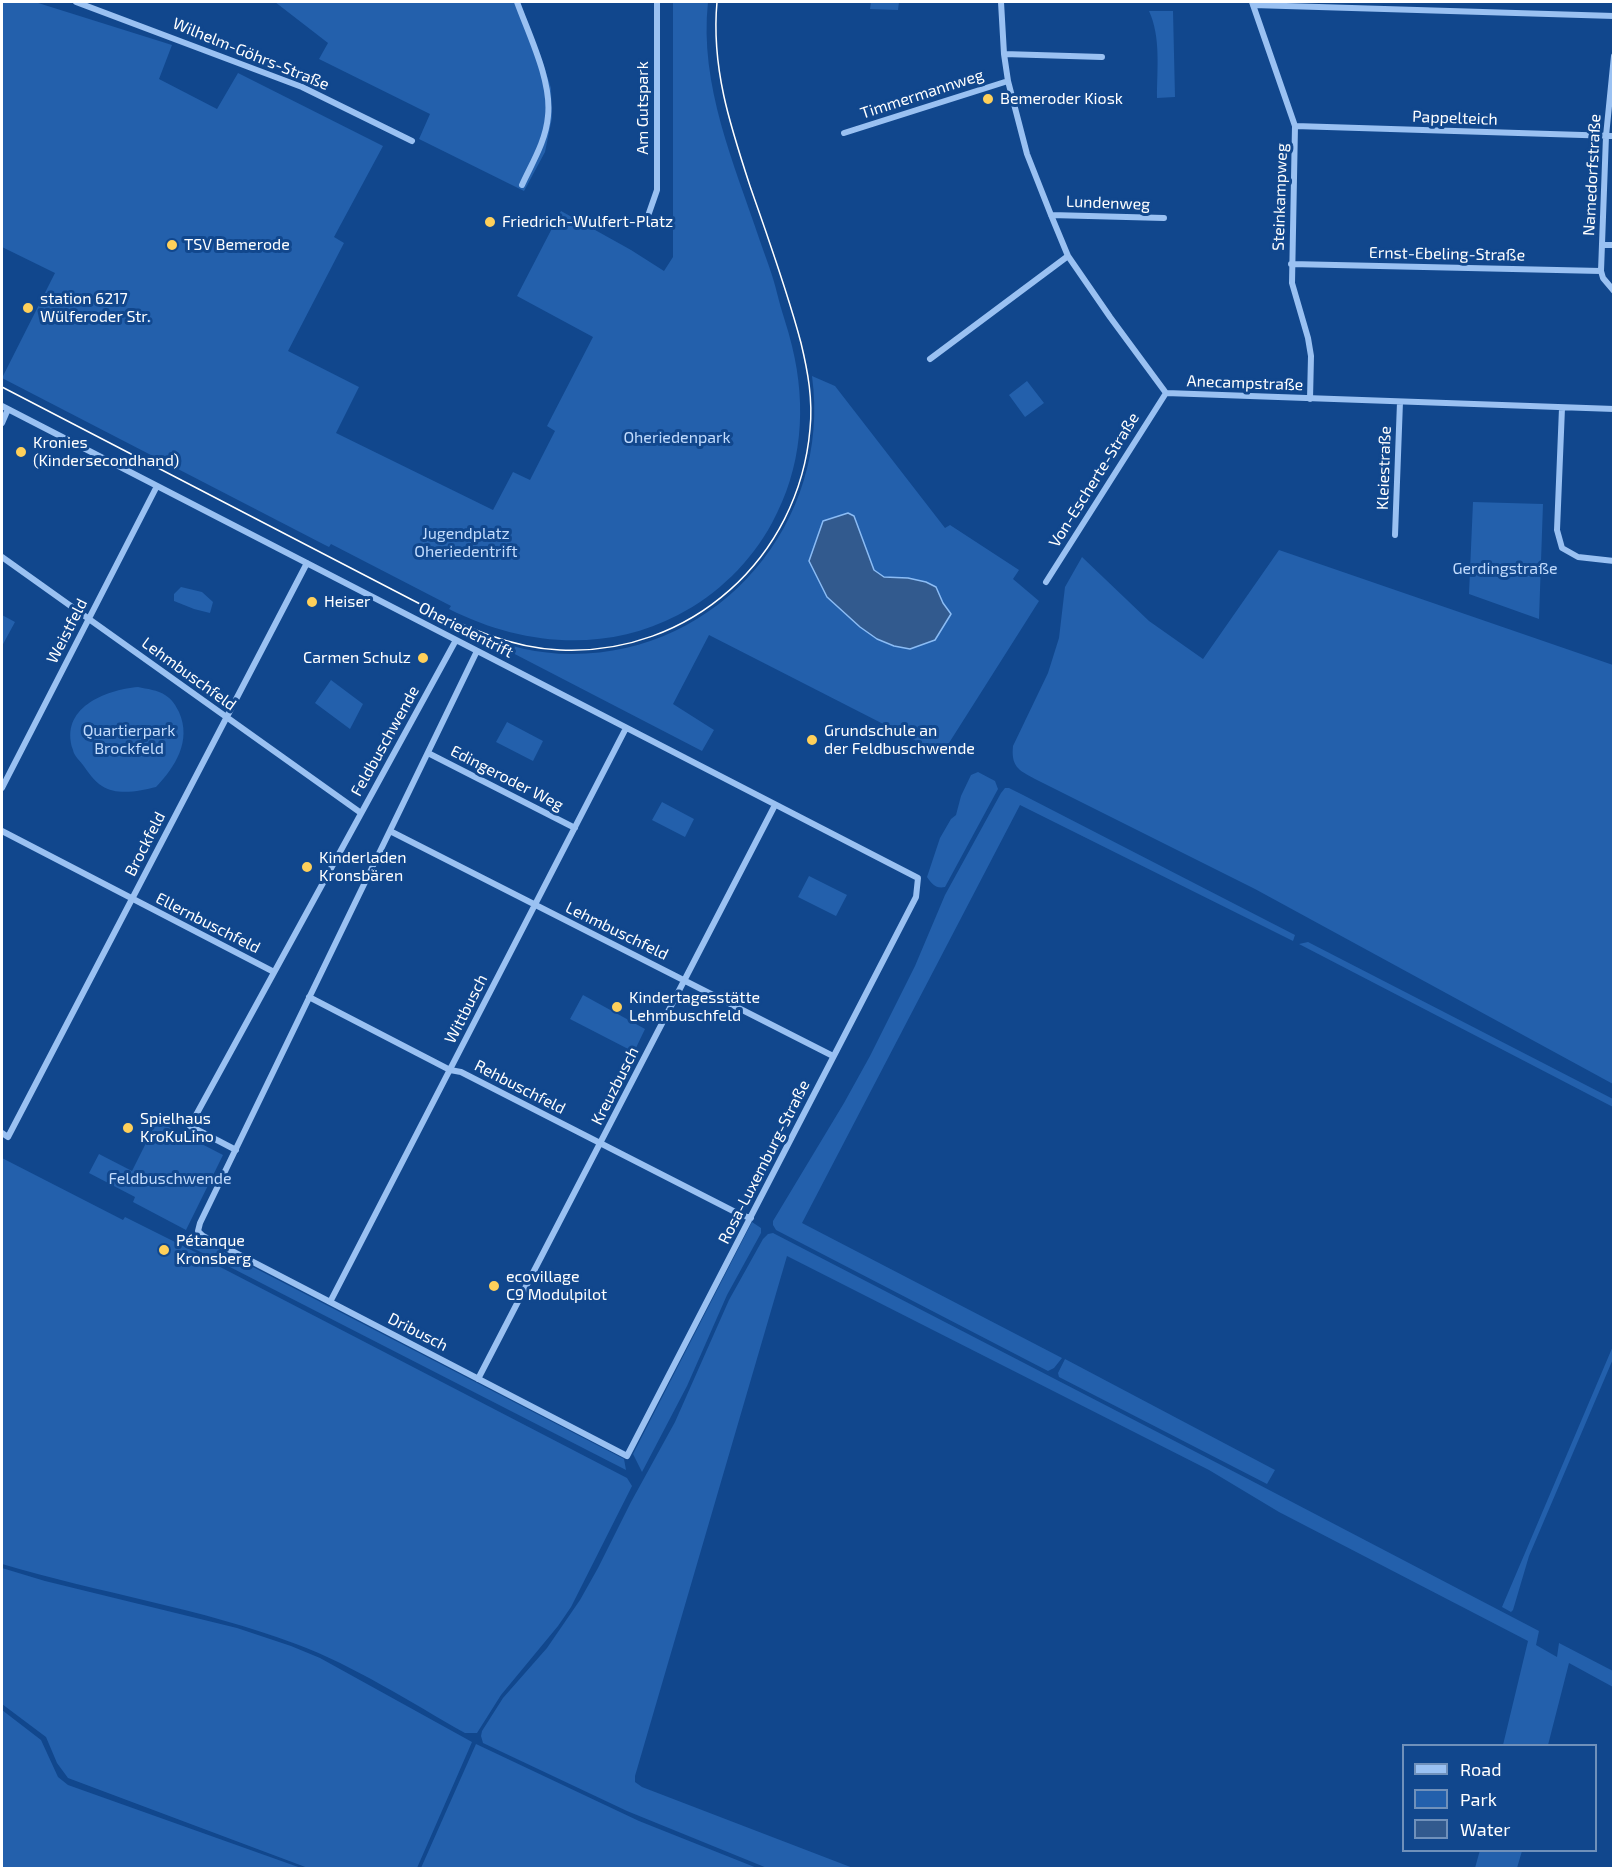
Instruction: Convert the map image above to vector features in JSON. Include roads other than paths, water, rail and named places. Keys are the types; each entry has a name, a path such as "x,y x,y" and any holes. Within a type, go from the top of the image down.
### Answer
{"street":[{"name":"Wilhelm-Göhrs-Straße","path":"76,2 302,87 412,141"},
{"path":"517,2 547,90 548,117 540,149 522,185"},
{"name":"Am Gutspark","path":"649,213 657,190 657,2"},
{"name":"Anecampstraße","path":"1001,2 1008,81 1027,154 1068,256 1166,393 1614,410"},
{"path":"1253,3 1614,16"},
{"name":"Steinkampweg","path":"1253,3 1295,126 1292,283 1311,356 1310,399"},
{"path":"1004,54 1102,57"},
{"name":"Namedorfstraße","path":"1601,271 1606,136 1614,56"},
{"name":"Timmermannweg","path":"844,133 1008,81"},
{"name":"Pappelteich","path":"1295,126 1614,136"},
{"name":"Lundenweg","path":"1051,214 1164,218"},
{"path":"1602,244 1614,245"},
{"path":"930,359 1068,256"},
{"name":"Ernst-Ebeling-Straße","path":"1291,264 1601,271"},
{"path":"1601,271 1603,278 1614,291"},
{"name":"Von-Escherte-Straße","path":"1046,582 1166,393"},
{"name":"Kleiestraße","path":"1395,535 1400,402"},
{"name":"Oheriedentrift","path":"2,406 918,878"},
{"path":"1562,408 1557,530 1562,548 1578,557 1614,561"},
{"path":"2,423 8,409"},
{"name":"Weistfeld","path":"2,788 157,486"},
{"name":"Lehmbuschfeld","path":"2,557 361,813"},
{"name":"Brockfeld","path":"2,1133 8,1137 307,563"},
{"name":"Feldbuschwende","path":"236,1150 190,1126 456,640"},
{"path":"236,1150 477,651"},
{"name":"Wittbusch","path":"330,1302 626,728"},
{"name":"Edingeroder Weg","path":"428,753 575,828"},
{"name":"Kreuzbusch","path":"478,1379 775,805"},
{"name":"Ellernbuschfeld","path":"2,831 274,972"},
{"name":"Lehmbuschfeld","path":"390,831 833,1056"},
{"name":"Rosa-Luxemburg-Straße","path":"627,1456 916,897 918,878"},
{"name":"Rehbuschfeld","path":"309,997 450,1070 461,1072 741,1215 751,1218"},
{"name":"Dribusch","path":"236,1150 200,1223 198,1231 201,1235 627,1456"}],"water":[{"path":"848,513 854,516 874,570 884,577 908,578 936,587 951,614 935,640 910,649 894,646 877,639 860,627 827,597 809,561 823,521"}],"tram line":[{"path":"2,387 422,605 506,641 560,650 608,648 652,636 693,617 730,590 760,557 785,519 801,476 811,418 809,386 801,343 743,163 724,96 717,50 717,2"}],"place":[{"name":"Bemeroder Kiosk","path":"988,99"},
{"name":"Friedrich-Wulfert-Platz","path":"490,222"},
{"name":"TSV Bemerode","path":"172,245"},
{"name":"station 6217 Wülferoder Str.","path":"28,308"},
{"name":"Kronies (Kindersecondhand)","path":"21,452"},
{"name":"Heiser","path":"312,602"},
{"name":"Carmen Schulz","path":"423,658"},
{"name":"Grundschule an der Feldbuschwende","path":"812,740"},
{"name":"Kinderladen Kronsbären","path":"307,867"},
{"name":"Kindertagesstätte Lehmbuschfeld","path":"617,1007"},
{"name":"Spielhaus KroKuLino","path":"128,1128"},
{"name":"Pétanque Kronsberg","path":"164,1250"},
{"name":"ecovillage C9 Modulpilot","path":"494,1286"}],"park label":[{"name":"Oheriedenpark","path":"677,438"},
{"name":"Jugendplatz Oheriedentrift","path":"466,543"},
{"name":"Gerdingstraße","path":"1505,569"},
{"name":"Quartierpark Brockfeld","path":"129,740"}]}
